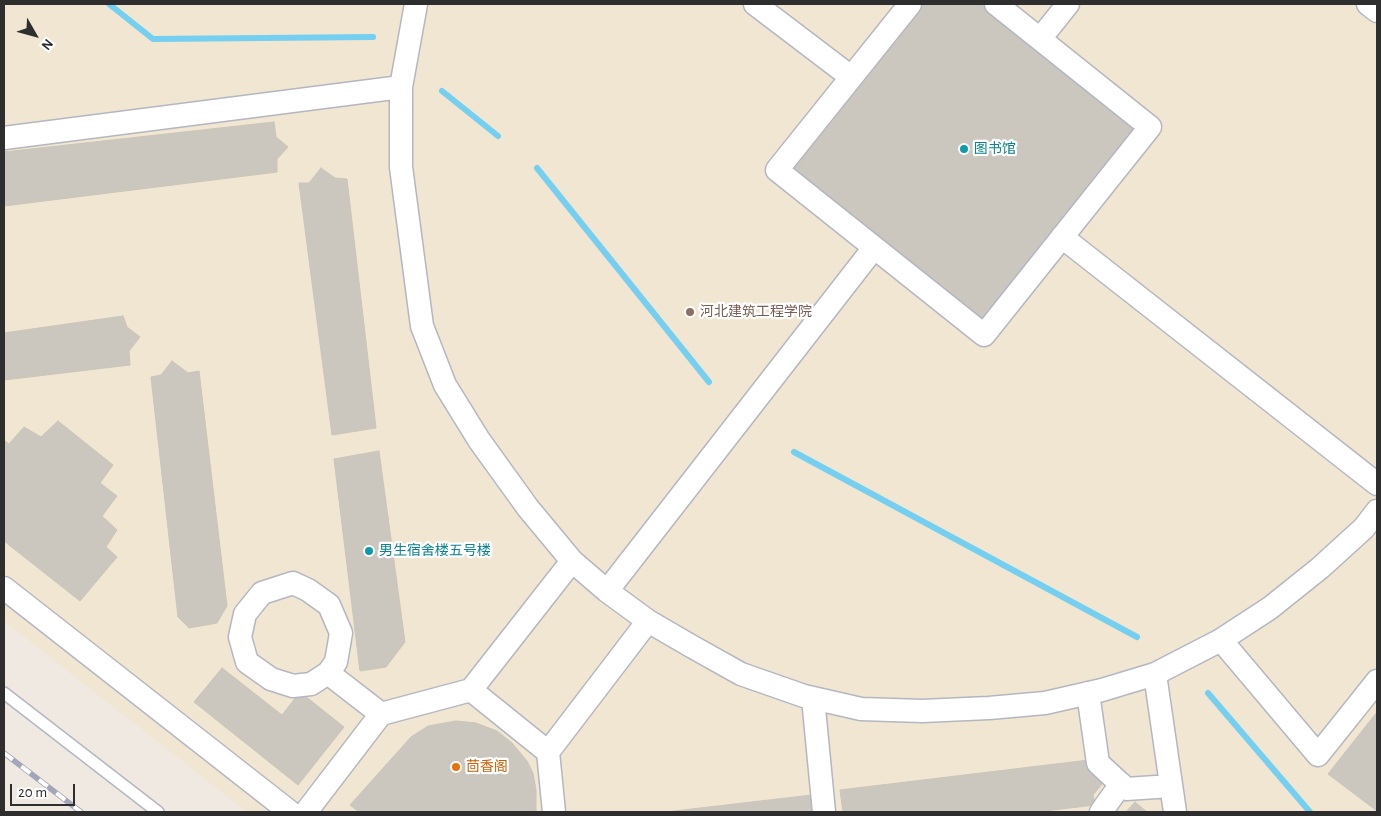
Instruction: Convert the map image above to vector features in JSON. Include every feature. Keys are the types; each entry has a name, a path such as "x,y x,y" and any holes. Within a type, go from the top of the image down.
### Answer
{"street":[{"path":"416,4 401,87 400,167 422,326 445,385 478,440 528,508 572,562 606,591 648,620 742,674 813,698 861,709 922,711 989,708 1045,703 1088,693 1155,674 1221,640 1270,608 1320,568 1364,528 1377,510"},
{"path":"755,4 851,77"},
{"path":"910,4 777,170 873,249 984,335 1150,127 996,4"},
{"path":"1040,39 1068,4"},
{"path":"1368,4 1377,11"},
{"path":"4,138 401,87"},
{"path":"1062,237 1377,484"},
{"path":"606,591 873,249"},
{"path":"306,812 381,714 471,690 572,562"},
{"path":"293,583 308,590 329,605 341,634 336,662 328,673 311,684 293,686 271,679 247,662 240,637 245,614 262,593 293,583"},
{"path":"4,588 290,812"},
{"path":"554,812 548,752 648,620"},
{"path":"1221,640 1318,755 1377,681"},
{"path":"328,673 381,714"},
{"path":"1155,674 1175,812"},
{"path":"471,690 548,752"},
{"path":"1088,693 1098,763 1126,789 1171,786"},
{"path":"813,698 824,812"},
{"path":"1101,812 1121,784"}],"lane":[{"path":"4,693 158,812"}],"shaded area":[{"name":"河北建筑工程学院","path":"4,4 1377,4 1377,812 247,812 4,621"}],"building":[{"name":"图书馆","path":"910,4 996,4 1150,127 984,335 777,170"},
{"path":"274,122 276,137 288,147 277,159 277,172 4,206 4,152"},
{"path":"321,168 335,178 347,179 376,428 332,435 299,183 309,183"},
{"path":"123,316 127,327 140,337 129,351 130,365 4,380 4,333"},
{"path":"172,361 188,373 199,371 227,606 217,623 189,628 178,617 151,377 161,375"},
{"path":"58,421 113,465 100,483 117,496 102,516 117,530 106,547 117,557 80,601 4,541 4,440 9,444 24,427 41,437"},
{"name":"男生宿舍楼五号楼","path":"379,451 405,642 386,667 360,671 334,459"},
{"path":"222,668 282,715 300,692 344,727 298,785 194,702"},
{"path":"1377,712 1377,811 1328,774"},
{"name":"茴香阁","path":"456,721 476,723 497,731 512,743 527,761 533,773 536,790 536,812 359,812 350,805 411,737 428,726"},
{"path":"1089,760 1106,779 1093,795 1095,805 1036,812 843,812 840,790"},
{"path":"812,795 814,812 666,812"},
{"path":"1135,802 1147,812 1126,812"}],"waterway":[{"path":"109,4 153,39 373,37"},
{"path":"442,91 498,136"},
{"path":"537,168 709,382"},
{"path":"794,452 1137,637"},
{"path":"1208,693 1310,812"}],"railway":[{"path":"4,753 81,812"}],"place":[{"name":"图书馆","path":"964,149"},
{"name":"河北建筑工程学院","path":"690,312"},
{"name":"男生宿舍楼五号楼","path":"369,551"},
{"name":"茴香阁","path":"456,767"}]}
